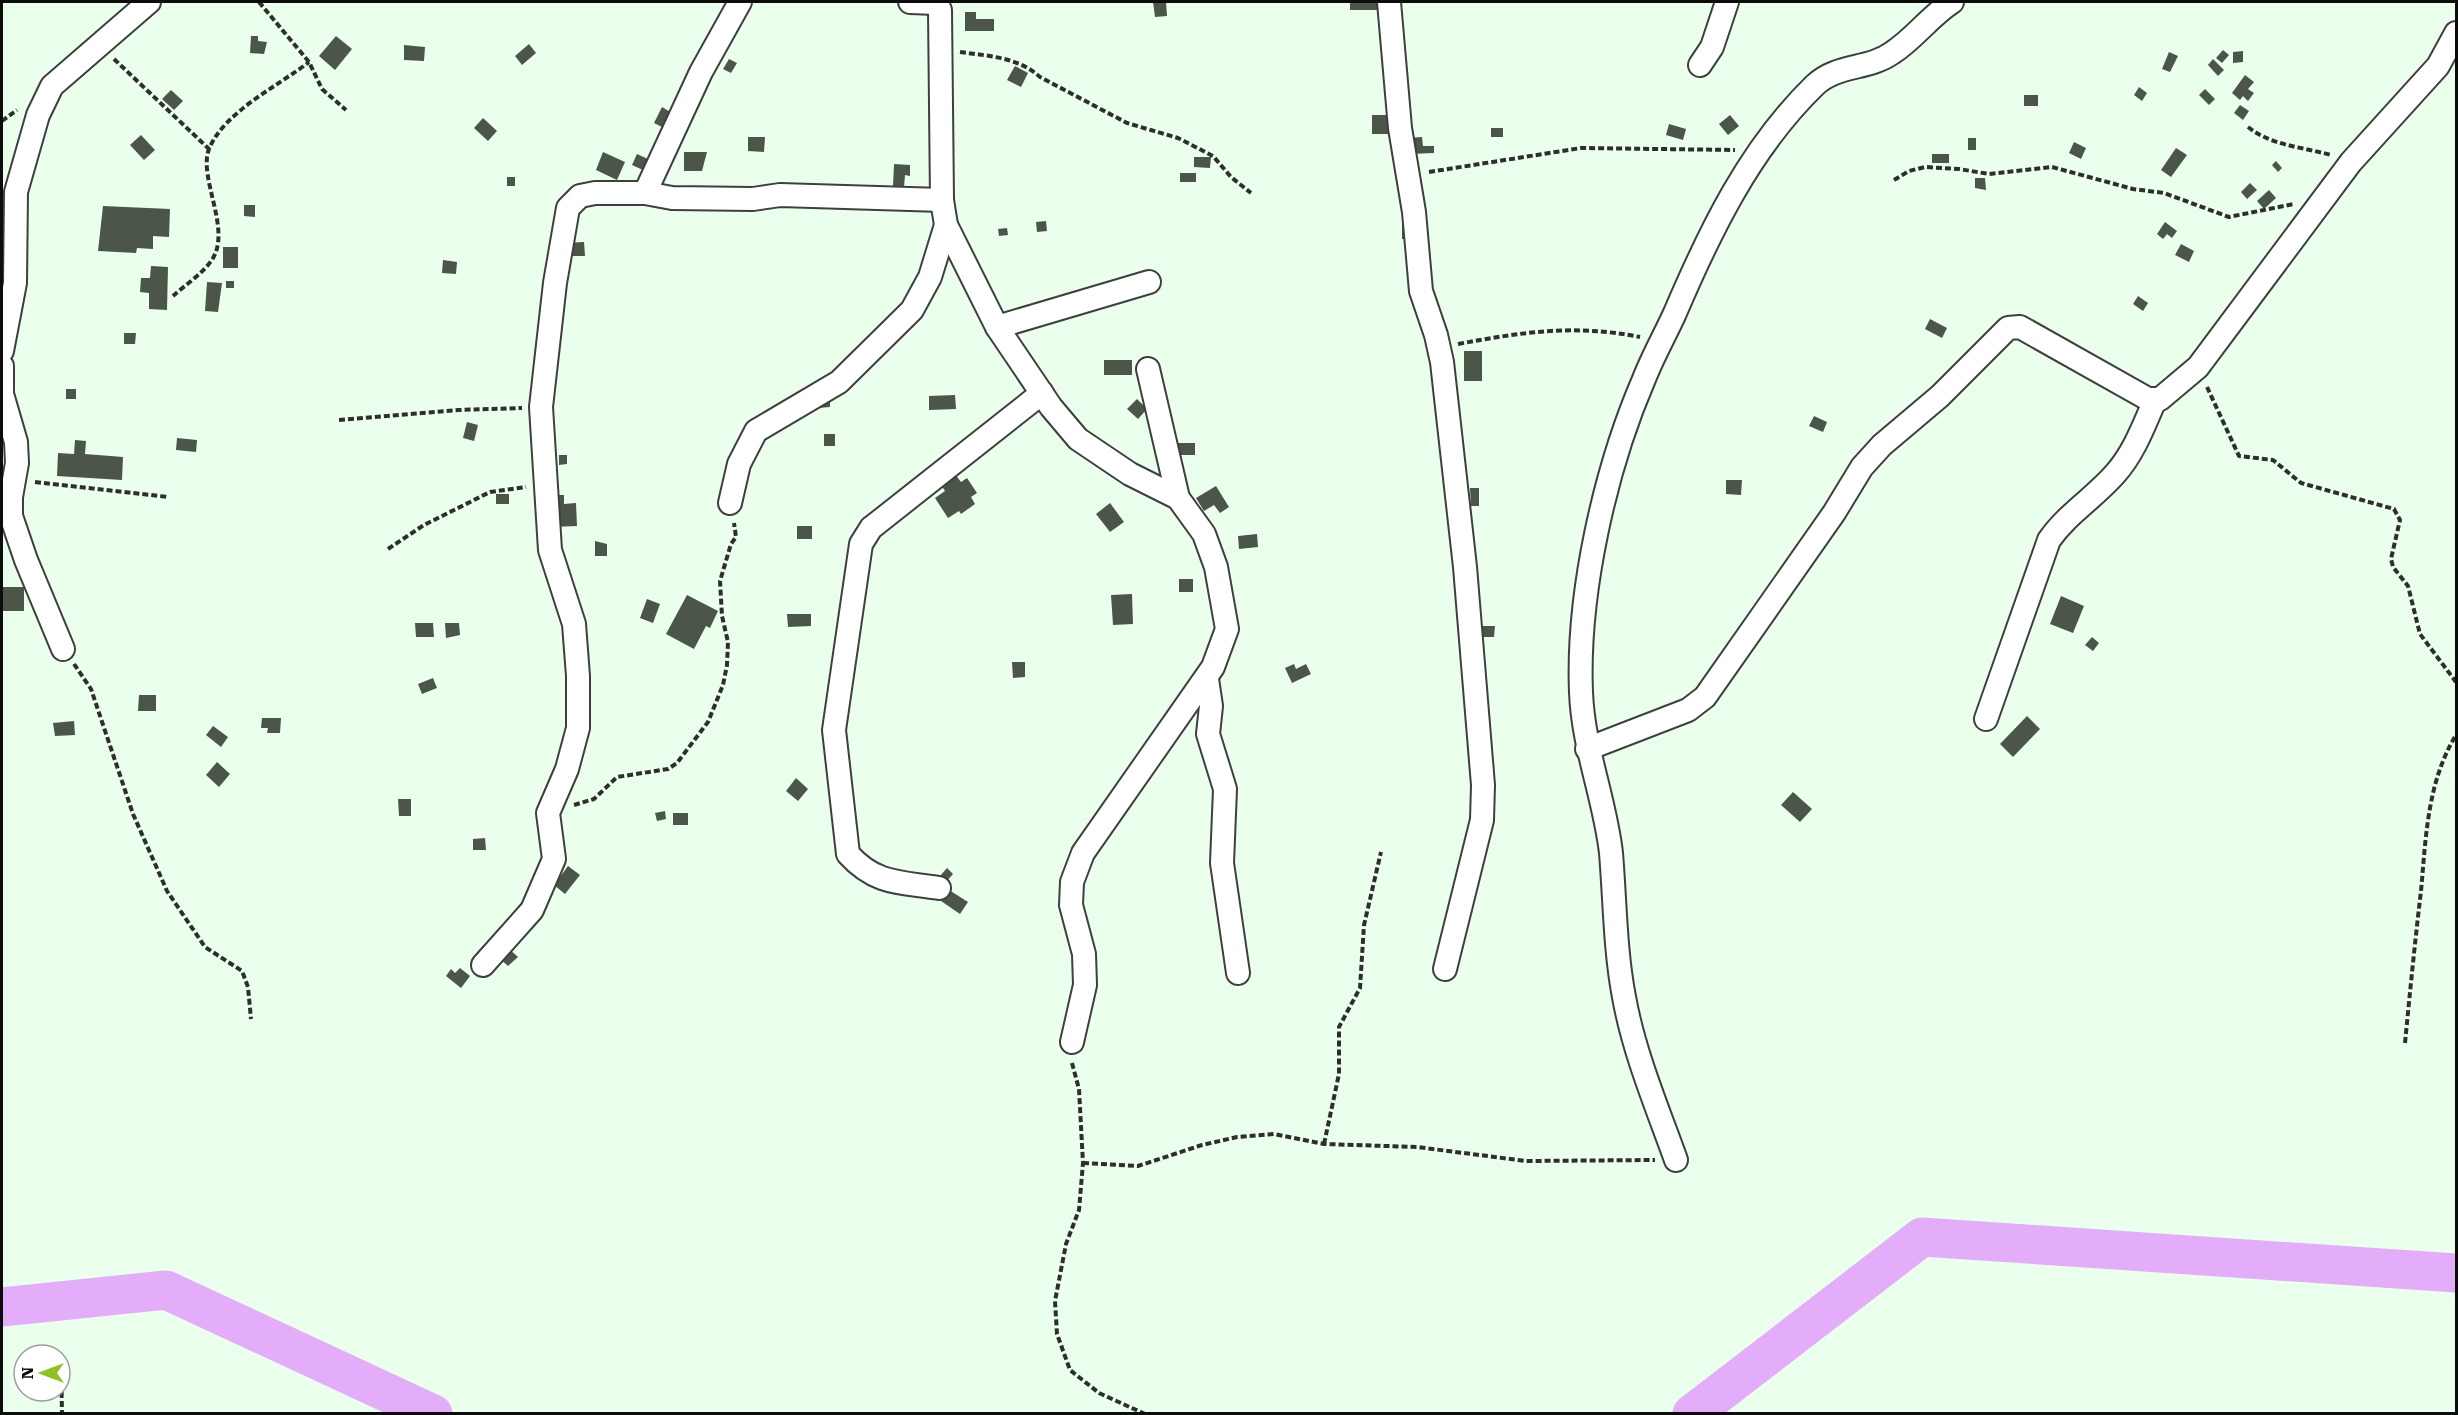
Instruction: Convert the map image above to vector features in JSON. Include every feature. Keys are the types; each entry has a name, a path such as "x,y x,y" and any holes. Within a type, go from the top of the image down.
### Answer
{"street":[{"path":"2,351 15,283 16,199 22,164 38,115 52,86 149,2"},
{"path":"645,193 701,72 740,2"},
{"path":"910,2 936,2 940,10 942,200 945,225 997,327 1042,393 1078,439 1130,474 1178,498"},
{"path":"1389,2 1400,128 1414,212 1421,291 1439,348 1466,567 1484,807 1445,969"},
{"path":"1700,65 1712,46 1727,2"},
{"path":"1676,1160 1636,1048 1624,1001 1608,834 1603,805 1587,748 1581,691 1582,635 1589,574 1620,441 1644,377 1720,213 1788,113 1827,75 1881,59 1894,52 1952,2"},
{"path":"1587,748 1688,710 1705,697 1810,549 1862,467 1882,446 1940,396 2008,328 2020,327 2148,399 2160,399 2198,367 2232,326 2351,162 2438,66 2457,33"},
{"path":"483,965 529,915 554,859 548,813 567,769 578,728 578,676 574,624 550,550 541,407 555,283 568,208 580,196 595,193 645,193 672,198 753,199 780,195 942,200"},
{"path":"730,503 739,464 756,431 839,382 912,310 930,277 945,225"},
{"path":"997,327 1149,282"},
{"path":"2,366 2,394 16,442 15,480 10,507 15,531 63,649"},
{"path":"1072,1042 1085,986 1084,954 1071,905 1072,882 1083,853 1207,678 1227,629 1216,567 1204,534 1178,498 1148,369"},
{"path":"939,888 876,878 860,867 848,854 834,730 861,544 871,528 1042,393"},
{"path":"1986,719 2049,540 2058,526 2115,474 2136,443 2155,400"},
{"path":"1207,678 1211,706 1208,734 1225,789 1222,863 1238,974"}],"path":[{"path":"259,2 309,62 322,89 346,110"},
{"path":"98,47 121,64 209,149"},
{"path":"939,49 999,57 1029,66 1040,77 1127,123 1178,138 1213,156 1231,177 1251,193"},
{"path":"173,296 206,266 216,253 217,212 207,164 209,149 230,118 309,62"},
{"path":"2248,127 2257,135 2286,145 2351,162"},
{"path":"1408,176 1581,148 1761,150"},
{"path":"1894,180 1909,171 1925,168 1959,169 1989,174 2052,168 2133,189 2164,193 2229,217 2324,198"},
{"path":"1439,348 1546,329 1613,332 1662,342"},
{"path":"2198,367 2235,452 2239,456 2273,460 2301,483 2394,509 2400,520 2391,559 2392,567 2408,586 2420,634 2457,682"},
{"path":"339,420 458,410 541,407"},
{"path":"15,480 168,497"},
{"path":"388,549 424,525 490,492 545,485"},
{"path":"548,813 594,799 607,784 617,777 668,769 677,763 708,722 723,685 727,665 728,642 722,616 720,580 731,544 736,537 730,503"},
{"path":"63,649 91,689 133,814 167,891 205,947 242,971 248,987 251,1019"},
{"path":"2404,1043 2426,823 2436,779 2446,753 2457,735"},
{"path":"1324,1144 1339,1074 1339,1026 1360,988 1364,925 1381,852"},
{"path":"1072,1042 1071,1063 1079,1089 1083,1163 1079,1210 1066,1244 1055,1301 1057,1334 1070,1370 1099,1393 1145,1413"},
{"path":"1083,1163 1145,1164 1202,1145 1274,1134 1324,1144 1417,1147 1526,1161 1676,1160"}],"building":[{"path":"1153,2 1166,2 1167,16 1155,17"},
{"path":"1350,2 1379,2 1379,10 1350,10"},
{"path":"965,12 976,12 976,19 994,19 994,31 965,31"},
{"path":"251,36 258,36 258,41 267,42 264,54 250,53"},
{"path":"336,36 352,49 335,70 319,56"},
{"path":"529,44 536,53 522,65 515,56"},
{"path":"404,45 425,47 424,61 404,60"},
{"path":"2223,50 2229,55 2222,63 2216,58"},
{"path":"2243,51 2243,62 2233,63 2233,52"},
{"path":"2169,52 2178,56 2170,72 2162,69"},
{"path":"729,59 737,63 731,73 723,69"},
{"path":"2213,59 2224,70 2218,76 2208,65"},
{"path":"1015,66 1028,73 1021,87 1007,80"},
{"path":"2245,75 2254,82 2248,89 2254,93 2248,101 2243,96 2240,100 2232,93"},
{"path":"2139,87 2147,93 2142,101 2134,95"},
{"path":"2205,89 2215,99 2209,105 2199,95"},
{"path":"171,90 183,101 174,110 162,99"},
{"path":"2024,95 2038,95 2038,106 2024,106"},
{"path":"2240,105 2249,111 2243,120 2234,113"},
{"path":"662,107 672,113 664,128 654,123"},
{"path":"1372,115 1390,115 1390,134 1372,134"},
{"path":"1730,115 1739,126 1728,135 1719,124"},
{"path":"483,118 497,131 488,141 474,128"},
{"path":"1669,124 1686,129 1683,140 1666,135"},
{"path":"1491,128 1503,128 1503,137 1491,137"},
{"path":"141,135 155,150 144,160 130,145"},
{"path":"748,137 765,137 764,152 748,151"},
{"path":"1422,137 1423,146 1434,146 1434,153 1408,154 1408,138"},
{"path":"1968,138 1976,138 1976,150 1968,150"},
{"path":"2074,142 2086,148 2081,159 2069,153"},
{"path":"2176,148 2187,155 2171,177 2161,170"},
{"path":"603,152 625,162 617,180 596,170"},
{"path":"684,152 707,152 702,171 684,171"},
{"path":"637,154 648,159 643,170 632,165"},
{"path":"1932,154 1949,154 1949,163 1932,163"},
{"path":"1194,157 1211,157 1210,168 1194,167"},
{"path":"2276,161 2282,168 2278,172 2272,165"},
{"path":"894,164 910,165 910,176 905,175 904,187 893,186"},
{"path":"1180,173 1196,173 1196,182 1180,182"},
{"path":"507,177 515,177 515,186 507,186"},
{"path":"1975,178 1985,178 1986,190 1975,188"},
{"path":"2250,183 2257,190 2247,199 2241,192"},
{"path":"2269,190 2276,198 2264,209 2257,201"},
{"path":"244,205 255,205 255,217 244,216"},
{"path":"103,206 170,209 169,237 153,236 153,249 137,248 136,253 98,251"},
{"path":"1046,221 1047,231 1037,232 1036,222"},
{"path":"2165,222 2177,231 2172,238 2167,234 2163,239 2157,234"},
{"path":"1402,223 1414,223 1415,239 1402,239"},
{"path":"1007,228 1008,235 999,236 998,229"},
{"path":"584,242 585,256 564,256 564,243"},
{"path":"2181,244 2194,251 2189,262 2175,255"},
{"path":"223,247 238,247 238,268 223,268"},
{"path":"443,260 457,262 456,274 442,273"},
{"path":"151,266 168,267 167,310 149,309 149,293 140,292 141,278 150,278"},
{"path":"226,281 234,281 234,288 226,288"},
{"path":"207,282 222,283 218,312 205,311"},
{"path":"2138,296 2148,303 2143,311 2133,304"},
{"path":"1930,319 1947,328 1942,338 1925,329"},
{"path":"124,333 136,333 135,344 124,344"},
{"path":"1464,351 1482,351 1482,381 1464,381"},
{"path":"1104,360 1132,360 1132,375 1104,375"},
{"path":"66,389 76,389 76,399 66,399"},
{"path":"818,395 830,395 830,407 818,408"},
{"path":"955,395 956,409 929,410 929,396"},
{"path":"1137,399 1147,409 1138,419 1127,409"},
{"path":"1814,416 1827,422 1823,432 1809,426"},
{"path":"467,422 478,425 474,441 463,438"},
{"path":"824,434 835,434 835,446 824,446"},
{"path":"177,438 197,440 196,452 176,450"},
{"path":"75,440 86,441 85,454 123,457 122,480 57,476 58,453 74,454"},
{"path":"1176,443 1195,443 1195,455 1176,455"},
{"path":"559,455 567,455 567,464 559,465"},
{"path":"949,466 961,482 967,478 977,493 971,497 975,504 961,514 959,511 948,518 935,498 945,491 935,476"},
{"path":"1726,480 1742,480 1741,495 1726,494"},
{"path":"1216,486 1229,507 1220,513 1214,505 1204,511 1196,498"},
{"path":"1470,488 1479,488 1479,506 1471,506"},
{"path":"496,494 509,494 509,504 496,504"},
{"path":"550,495 564,495 564,504 576,503 577,526 552,527"},
{"path":"1110,503 1124,522 1110,532 1096,514"},
{"path":"797,526 812,526 812,539 797,539"},
{"path":"1257,534 1258,547 1239,549 1238,536"},
{"path":"595,541 607,544 607,556 595,556"},
{"path":"1179,579 1193,579 1193,592 1179,592"},
{"path":"2,587 24,587 24,611 2,611"},
{"path":"1132,594 1133,624 1113,625 1111,595"},
{"path":"687,595 718,611 710,628 706,626 694,649 666,634"},
{"path":"2061,596 2084,606 2073,633 2050,624"},
{"path":"647,599 660,604 653,623 640,618"},
{"path":"787,614 811,614 811,626 788,627"},
{"path":"415,623 433,623 434,637 416,637"},
{"path":"445,623 459,623 460,635 446,638"},
{"path":"1480,626 1495,626 1494,637 1480,637"},
{"path":"2092,637 2099,643 2093,651 2085,645"},
{"path":"1012,662 1025,662 1025,677 1013,678"},
{"path":"1294,664 1296,669 1306,664 1311,674 1292,683 1285,668"},
{"path":"433,678 437,688 422,694 418,684"},
{"path":"139,695 156,695 156,711 138,711"},
{"path":"2027,716 2040,729 2013,757 2000,744"},
{"path":"262,718 281,718 280,733 267,733 268,728 261,728"},
{"path":"74,721 75,735 55,736 53,723"},
{"path":"213,726 228,737 221,747 206,735"},
{"path":"217,762 230,774 219,787 206,775"},
{"path":"796,778 808,789 798,801 786,791"},
{"path":"1793,792 1812,809 1800,822 1781,805"},
{"path":"398,799 411,799 411,816 399,816"},
{"path":"665,811 666,819 657,821 655,813"},
{"path":"673,813 688,813 688,825 673,825"},
{"path":"485,838 486,850 473,850 473,839"},
{"path":"568,866 580,875 565,894 554,885"},
{"path":"947,868 953,874 946,882 940,876"},
{"path":"949,890 968,902 960,914 941,901"},
{"path":"508,948 518,957 508,966 499,958"},
{"path":"460,968 470,976 461,988 446,976 451,969 455,973"}],"waterway":[{"path":"1692,1414 1922,1237 2456,1273"},
{"path":"2,1307 166,1290 433,1414"}]}
